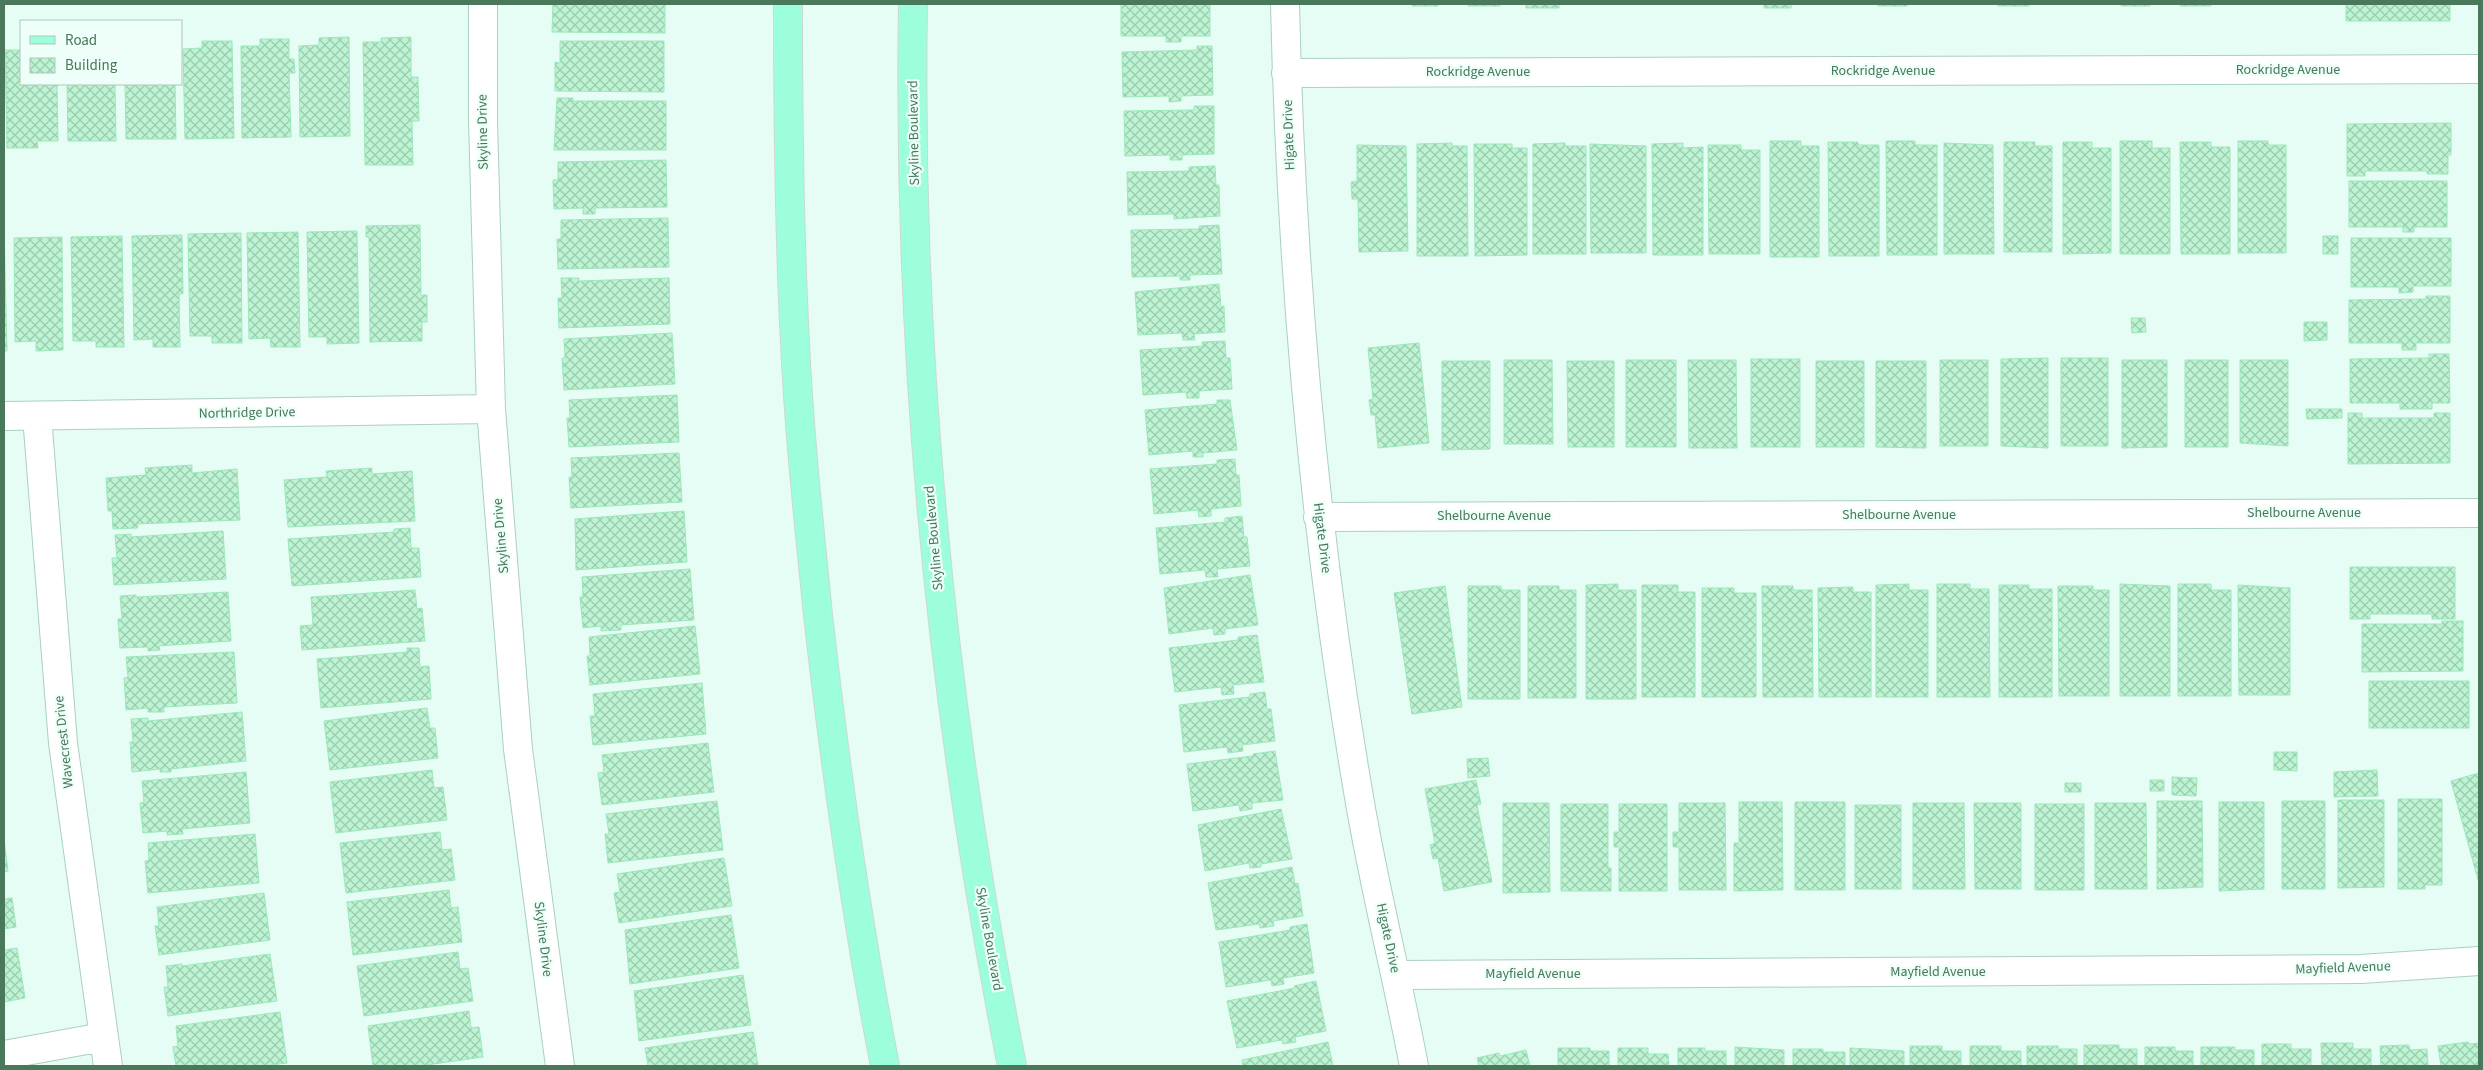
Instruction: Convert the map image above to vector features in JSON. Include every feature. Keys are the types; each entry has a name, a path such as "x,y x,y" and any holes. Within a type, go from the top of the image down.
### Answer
{"main road":[{"path":"788,4 788,168 795,344 808,514 826,684 848,851 885,1066"},
{"name":"Skyline Boulevard","path":"913,4 913,117 918,290 935,549 954,716 966,801 1012,1066"}],"street":[{"name":"Skyline Drive","path":"483,4 482,120 491,409 518,749 560,1066"},
{"name":"Higate Drive","path":"1285,4 1286,73 1302,355 1318,517 1336,653 1359,800 1414,1066"},
{"name":"Rockridge Avenue","path":"1286,73 2479,69"},
{"name":"Northridge Drive","path":"4,416 491,409"},
{"name":"Wavecrest Drive","path":"37,416 62,743 108,1066"},
{"name":"Shelbourne Avenue","path":"1318,517 2479,513"},
{"name":"Mayfield Avenue","path":"1396,975 2361,969 2479,961"},
{"path":"4,1055 103,1037"}],"building":[{"path":"553,4 665,4 665,33 552,32"},
{"path":"1121,4 1210,4 1210,36 1181,36 1181,42 1166,42 1166,36 1121,36"},
{"path":"1412,4 1438,4 1438,6 1412,6"},
{"path":"1468,4 1500,4 1500,6 1468,6"},
{"path":"1526,4 1559,4 1559,8 1526,8"},
{"path":"1764,4 1791,4 1791,8 1764,8"},
{"path":"1878,4 1907,4 1907,6 1878,6"},
{"path":"1998,4 2029,4 2029,6 1998,6"},
{"path":"2121,4 2150,4 2150,6 2121,6"},
{"path":"2180,4 2211,4 2211,6 2180,6"},
{"path":"2346,4 2450,4 2450,21 2346,21"},
{"path":"349,37 350,136 300,137 299,46 319,45 319,38"},
{"path":"411,37 411,77 418,77 419,121 412,121 413,165 365,165 363,42 381,42 381,38"},
{"path":"260,39 289,39 289,59 294,59 295,73 289,73 291,137 242,138 241,46 260,46"},
{"path":"202,41 232,41 234,138 185,139 183,49 202,48"},
{"path":"560,41 664,41 664,92 555,91 555,62 560,63"},
{"path":"1197,46 1212,46 1213,95 1181,96 1181,101 1169,102 1169,96 1123,97 1122,52 1197,50"},
{"path":"5,50 20,50 20,85 57,85 58,141 37,141 38,148 7,148"},
{"path":"67,85 115,85 116,141 68,141"},
{"path":"125,85 175,85 176,139 126,139"},
{"path":"557,98 573,98 573,101 666,101 666,150 554,150"},
{"path":"1194,106 1214,106 1214,154 1182,155 1182,160 1170,160 1170,155 1125,156 1124,111 1194,110"},
{"path":"2451,123 2451,155 2448,155 2448,174 2427,174 2427,171 2365,171 2365,176 2347,176 2347,124"},
{"path":"1770,141 1801,141 1801,146 1819,146 1819,257 1770,257"},
{"path":"1886,141 1915,141 1915,145 1937,145 1937,255 1887,255"},
{"path":"2120,141 2152,141 2152,148 2170,148 2170,254 2120,254"},
{"path":"2238,141 2268,141 2268,145 2286,145 2286,253 2238,253"},
{"path":"1828,142 1858,142 1858,145 1879,145 1879,256 1829,256"},
{"path":"2004,142 2035,142 2035,146 2052,146 2052,252 2004,252"},
{"path":"2063,142 2092,142 2092,148 2111,148 2111,253 2063,254"},
{"path":"2180,142 2211,142 2211,147 2230,147 2230,254 2181,254"},
{"path":"1452,143 1452,146 1467,146 1468,256 1417,256 1417,144"},
{"path":"1565,143 1565,146 1586,146 1586,254 1533,254 1533,144"},
{"path":"1683,143 1683,148 1703,147 1703,255 1653,255 1652,144"},
{"path":"1944,143 1993,145 1994,254 1944,254"},
{"path":"1474,144 1512,144 1512,148 1527,148 1527,255 1475,256"},
{"path":"1590,144 1646,146 1646,253 1591,253"},
{"path":"1357,145 1406,146 1408,251 1359,252 1358,199 1352,199 1351,182 1357,181"},
{"path":"1708,145 1741,145 1741,150 1760,150 1760,254 1709,254"},
{"path":"666,160 667,207 595,208 595,214 583,214 583,208 554,209 553,180 558,180 558,162"},
{"path":"1215,166 1216,185 1219,185 1220,216 1174,219 1174,214 1128,215 1127,172 1189,171 1189,167"},
{"path":"2349,181 2447,181 2447,227 2414,227 2414,232 2403,232 2403,227 2349,227"},
{"path":"668,218 669,267 558,269 557,239 561,239 561,220"},
{"path":"4,225 7,351 4,351"},
{"path":"420,225 421,295 427,295 427,322 422,322 422,341 370,342 369,237 366,237 366,226"},
{"path":"1219,225 1222,274 1190,275 1190,280 1180,280 1180,276 1132,277 1131,230 1199,229 1199,226"},
{"path":"357,231 359,343 327,344 327,337 309,337 307,232"},
{"path":"298,232 300,347 271,347 270,338 249,339 247,233"},
{"path":"241,233 242,343 212,343 212,336 190,336 188,234"},
{"path":"182,235 183,294 179,294 180,347 153,347 153,339 134,340 132,236"},
{"path":"122,236 124,347 96,347 96,341 73,341 71,237"},
{"path":"2323,236 2338,236 2338,254 2323,254"},
{"path":"62,237 63,350 36,351 36,341 15,342 14,238"},
{"path":"2351,238 2451,238 2451,286 2413,286 2413,292 2399,293 2399,287 2351,287"},
{"path":"561,278 579,278 579,281 669,278 670,324 559,328 558,298 562,298"},
{"path":"1219,284 1221,307 1224,306 1225,332 1194,334 1195,340 1183,340 1182,333 1138,335 1135,292"},
{"path":"2426,296 2450,296 2450,343 2416,343 2416,350 2402,350 2402,343 2349,343 2349,300 2426,299"},
{"path":"2131,318 2145,318 2146,332 2132,333"},
{"path":"2304,322 2327,322 2327,340 2304,341"},
{"path":"672,333 675,384 564,390 562,358 565,358 564,339"},
{"path":"1225,341 1226,358 1230,358 1232,389 1199,391 1199,398 1187,398 1186,392 1143,395 1140,350 1203,346 1202,342"},
{"path":"1419,343 1429,443 1378,448 1375,415 1371,415 1369,400 1373,399 1368,348"},
{"path":"2429,354 2449,354 2450,403 2432,403 2432,409 2400,409 2400,403 2350,403 2350,359 2429,358"},
{"path":"2048,358 2048,448 2001,446 2001,359"},
{"path":"2061,358 2108,358 2108,446 2061,446"},
{"path":"1751,359 1800,359 1800,447 1751,447"},
{"path":"1504,360 1552,360 1553,444 1504,444"},
{"path":"1626,360 1676,360 1676,447 1626,447"},
{"path":"1688,360 1736,360 1737,448 1689,448"},
{"path":"1940,360 1988,360 1988,446 1940,446"},
{"path":"2122,360 2167,360 2167,447 2122,448"},
{"path":"2185,360 2228,360 2228,447 2185,447"},
{"path":"2240,360 2288,360 2288,446 2240,443"},
{"path":"1442,361 1490,361 1490,449 1442,450"},
{"path":"1567,361 1614,361 1614,447 1568,447"},
{"path":"1816,361 1864,361 1864,447 1816,447"},
{"path":"1876,361 1926,361 1926,448 1876,447"},
{"path":"677,395 679,442 569,447 567,418 570,418 569,400"},
{"path":"1217,400 1230,400 1237,450 1203,453 1203,457 1193,457 1193,451 1149,455 1145,410 1217,404"},
{"path":"2306,409 2342,409 2342,418 2307,419"},
{"path":"2348,413 2362,413 2362,418 2434,418 2434,413 2450,413 2450,463 2348,464"},
{"path":"679,453 682,502 571,508 569,477 572,477 571,458"},
{"path":"1235,459 1236,475 1239,475 1241,506 1211,509 1211,516 1199,517 1198,510 1154,514 1150,469 1217,464 1217,460"},
{"path":"192,465 192,473 237,469 240,520 137,524 138,528 113,529 112,511 108,511 106,478 146,475 145,468"},
{"path":"372,468 372,474 412,471 415,521 288,527 284,480 327,477 326,471"},
{"path":"684,511 687,562 576,570 575,519"},
{"path":"1242,516 1244,537 1247,537 1250,566 1217,569 1218,577 1206,577 1205,570 1160,574 1156,528 1225,522 1225,518"},
{"path":"410,528 411,548 419,548 421,577 292,586 288,539 394,532 394,529"},
{"path":"223,531 226,579 114,585 112,558 117,558 115,535 131,534 131,537"},
{"path":"2350,567 2455,567 2455,619 2432,619 2432,614 2370,614 2370,619 2350,619"},
{"path":"690,569 694,620 621,625 621,630 601,631 601,626 583,628 580,597 583,597 582,577"},
{"path":"1250,575 1258,625 1225,629 1225,634 1214,635 1213,628 1169,634 1164,588"},
{"path":"1618,584 1618,590 1636,590 1636,699 1586,699 1586,585"},
{"path":"1909,584 1909,590 1928,590 1928,697 1876,697 1876,585"},
{"path":"1937,584 1970,584 1970,589 1989,589 1990,697 1937,697"},
{"path":"2120,584 2170,586 2170,696 2120,696"},
{"path":"2178,584 2211,584 2211,590 2231,590 2231,696 2178,696"},
{"path":"1642,585 1678,585 1678,592 1695,592 1695,697 1642,697"},
{"path":"1999,585 2029,585 2029,589 2052,589 2052,697 1999,697"},
{"path":"2238,585 2290,588 2290,695 2239,695"},
{"path":"1445,586 1462,707 1412,714 1394,593"},
{"path":"1468,586 1501,586 1501,590 1520,590 1520,699 1468,699"},
{"path":"1528,586 1559,586 1559,590 1576,590 1576,698 1528,698"},
{"path":"1762,586 1793,586 1793,590 1812,590 1813,697 1763,697"},
{"path":"2058,586 2093,586 2093,590 2109,590 2109,696 2059,696"},
{"path":"1853,587 1853,592 1871,592 1871,697 1819,697 1818,588"},
{"path":"1702,588 1734,588 1734,593 1756,593 1756,697 1702,697"},
{"path":"415,590 417,609 422,608 425,641 302,650 300,626 313,625 311,597"},
{"path":"228,592 231,641 159,646 160,650 148,651 148,647 120,648 118,619 122,619 120,596 136,595 136,597"},
{"path":"2442,621 2463,621 2463,671 2362,672 2362,624 2442,624"},
{"path":"695,626 700,674 590,685 587,656 590,656 589,637"},
{"path":"1257,635 1264,682 1233,685 1234,694 1222,695 1221,687 1175,692 1169,648 1238,640 1238,637"},
{"path":"407,648 419,648 420,667 429,666 431,699 321,708 317,659 407,652"},
{"path":"234,652 237,703 164,707 164,712 148,712 148,708 126,710 124,678 128,677 126,657"},
{"path":"2369,681 2469,681 2469,728 2369,728"},
{"path":"702,683 706,734 593,745 590,716 595,716 593,694"},
{"path":"1265,692 1267,709 1271,709 1275,741 1242,745 1243,751 1228,753 1227,747 1184,752 1179,705 1250,697 1250,694"},
{"path":"427,708 430,728 435,728 438,758 330,770 324,721"},
{"path":"242,712 246,761 171,769 171,772 160,772 160,769 132,772 130,742 133,742 131,719 148,718 148,721"},
{"path":"708,743 714,792 602,805 598,773 604,772 602,755"},
{"path":"1275,751 1283,800 1252,803 1252,809 1240,811 1239,805 1193,811 1187,764 1253,756 1253,754"},
{"path":"2274,752 2297,752 2297,771 2274,770"},
{"path":"1488,758 1490,776 1468,778 1467,759"},
{"path":"432,770 434,788 443,787 447,820 336,833 330,782"},
{"path":"2377,770 2378,796 2334,797 2334,772"},
{"path":"246,772 250,823 182,829 183,834 167,835 167,831 143,833 140,803 144,802 142,781"},
{"path":"2479,773 2479,879 2478,880 2451,781"},
{"path":"2172,777 2197,778 2196,796 2172,795"},
{"path":"1476,780 1481,804 1477,805 1492,882 1444,891 1438,858 1433,859 1430,845 1435,843 1425,789"},
{"path":"2150,780 2164,780 2164,791 2150,791"},
{"path":"2065,783 2081,783 2081,792 2065,792"},
{"path":"2398,799 2442,799 2442,885 2425,885 2425,889 2398,889"},
{"path":"2338,800 2384,800 2384,887 2338,888"},
{"path":"717,801 723,850 608,863 605,834 609,834 606,814"},
{"path":"2157,801 2202,801 2203,887 2157,889"},
{"path":"2282,801 2325,801 2325,889 2282,889"},
{"path":"1739,802 1782,802 1783,890 1734,891 1734,843 1739,843"},
{"path":"1795,802 1845,802 1845,890 1795,890"},
{"path":"2219,802 2264,802 2264,889 2219,891"},
{"path":"1503,803 1549,803 1550,892 1503,893"},
{"path":"1679,803 1725,803 1726,890 1679,890 1679,847 1673,847 1673,832 1679,832"},
{"path":"1913,803 1964,803 1965,889 1913,889"},
{"path":"1974,803 2021,803 2021,889 1975,889"},
{"path":"2095,803 2146,803 2147,889 2095,889"},
{"path":"1561,804 1608,804 1608,868 1611,868 1611,891 1561,891"},
{"path":"1619,804 1667,804 1667,891 1619,891 1619,847 1614,847 1614,832 1619,832"},
{"path":"2035,804 2084,804 2084,890 2035,890"},
{"path":"1855,805 1901,805 1901,889 1855,889"},
{"path":"1281,809 1292,859 1261,864 1261,867 1250,868 1249,863 1205,871 1198,825"},
{"path":"440,832 442,850 451,849 455,880 346,893 340,843"},
{"path":"255,834 259,883 148,893 145,861 149,860 148,843"},
{"path":"4,839 8,871 4,872"},
{"path":"724,858 732,906 619,923 614,893 620,892 617,874"},
{"path":"1292,867 1295,884 1298,883 1303,916 1273,921 1274,926 1260,928 1259,924 1216,930 1208,883"},
{"path":"449,890 451,908 458,907 462,942 353,955 347,902"},
{"path":"264,893 270,940 159,955 155,926 159,926 157,907"},
{"path":"12,898 16,927 4,929 4,899"},
{"path":"731,915 739,968 630,984 625,930"},
{"path":"1307,924 1314,973 1283,978 1284,984 1272,986 1271,980 1226,987 1219,942 1290,930 1290,927"},
{"path":"17,948 25,998 4,1002 4,950"},
{"path":"458,952 460,969 468,968 473,1001 364,1016 357,966"},
{"path":"270,954 277,1001 168,1016 164,987 168,987 166,966 182,964 182,966"},
{"path":"743,975 751,1025 639,1041 634,991"},
{"path":"1316,981 1326,1031 1295,1037 1296,1042 1283,1044 1282,1040 1237,1048 1227,1001 1295,988 1294,986"},
{"path":"469,1011 471,1028 479,1027 483,1057 420,1066 373,1066 368,1026"},
{"path":"280,1012 287,1063 263,1066 176,1066 173,1047 178,1046 176,1026"},
{"path":"753,1032 758,1066 648,1066 645,1048"},
{"path":"1328,1042 1333,1066 1243,1066 1242,1060"},
{"path":"2468,1042 2469,1044 2479,1043 2479,1066 2441,1066 2438,1046"},
{"path":"2321,1043 2353,1043 2353,1049 2371,1049 2371,1066 2322,1066"},
{"path":"2262,1044 2291,1044 2291,1049 2311,1049 2311,1066 2262,1066"},
{"path":"2084,1045 2119,1045 2119,1049 2137,1049 2137,1066 2084,1066"},
{"path":"2409,1045 2410,1050 2427,1049 2428,1066 2381,1066 2380,1046"},
{"path":"1910,1046 1942,1046 1942,1051 1961,1051 1961,1066 1910,1066"},
{"path":"1970,1046 2001,1046 2001,1051 2021,1051 2021,1066 1970,1066"},
{"path":"2027,1046 2058,1046 2058,1049 2077,1049 2077,1066 2027,1066"},
{"path":"1735,1047 1784,1050 1784,1066 1735,1066"},
{"path":"2145,1047 2175,1047 2175,1051 2193,1051 2193,1066 2145,1066"},
{"path":"2201,1047 2235,1047 2235,1050 2254,1050 2254,1066 2201,1066"},
{"path":"1558,1048 1590,1048 1590,1051 1609,1051 1609,1066 1558,1066"},
{"path":"1618,1048 1648,1048 1648,1054 1668,1054 1669,1066 1618,1066"},
{"path":"1678,1048 1705,1048 1705,1051 1726,1051 1726,1066 1678,1066"},
{"path":"1850,1048 1904,1051 1904,1066 1850,1066"},
{"path":"1793,1049 1823,1049 1823,1052 1845,1052 1845,1066 1793,1066"},
{"path":"1526,1050 1530,1066 1479,1066 1477,1058 1499,1053 1500,1056"}]}
